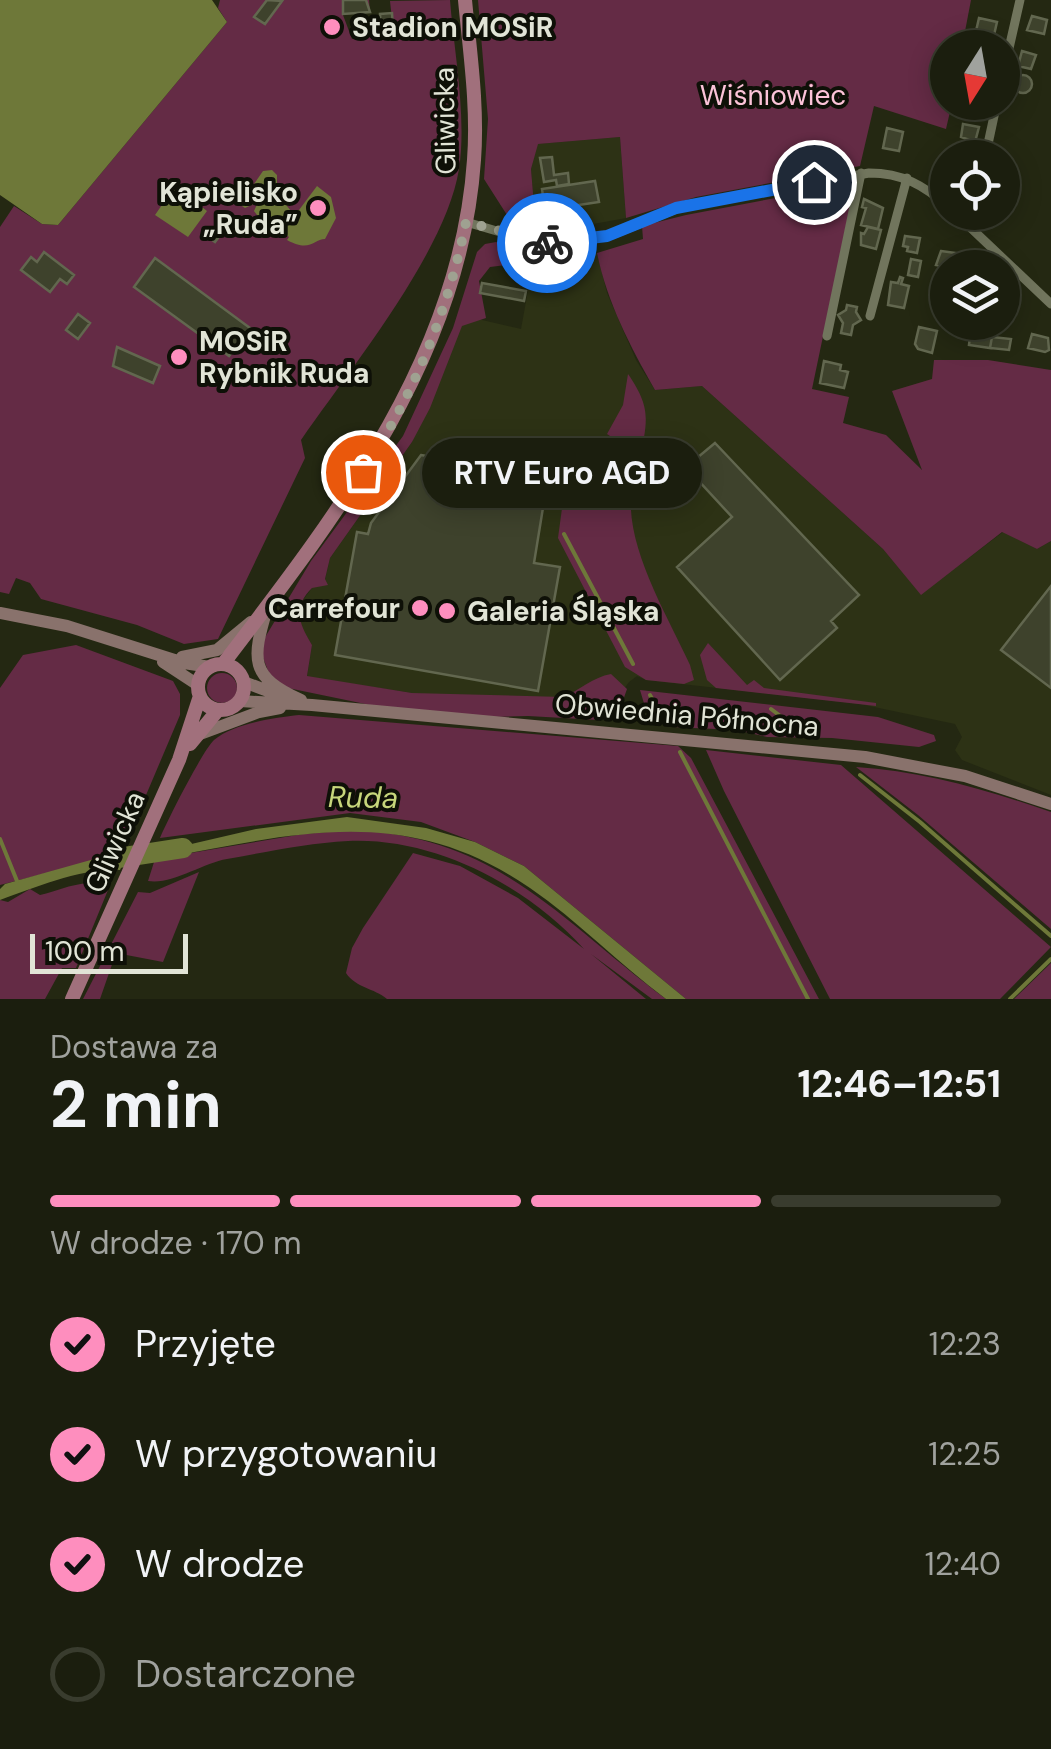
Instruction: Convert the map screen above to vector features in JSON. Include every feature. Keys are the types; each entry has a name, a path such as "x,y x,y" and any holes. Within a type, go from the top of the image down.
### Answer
{"main road":[{"name":"Gliwicka","path":"217,666 267,609 390,428 443,310 466,222 475,130 465,0"},
{"name":"Gliwicka","path":"242,678 249,645 267,609"},
{"path":"170,658 217,650 267,609"},
{"path":"267,609 256,651 262,673 276,688 312,705"},
{"path":"0,613 67,626 170,658 217,666 242,678 240,701 229,709 207,705 199,691 148,652"},
{"path":"199,691 201,676 217,666"},
{"name":"Obwiednia Północna","path":"242,678 312,705"},
{"name":"Gliwicka","path":"72,999 179,760 199,691"},
{"name":"Obwiednia Północna","path":"240,701 865,756 965,776 1051,804"},
{"path":"195,736 259,712 312,705"},
{"name":"Gliwicka","path":"179,760 218,710"}],"street":[{"path":"1013,30 1020,0"},
{"path":"827,336 861,173"},
{"path":"466,222 538,242 571,241 614,234 681,207 861,173 907,178 930,194"},
{"path":"870,316 907,178"},
{"path":"979,230 1051,304"}],"shaded area":[{"path":"0,0 212,0 227,22 58,225 42,224 0,195"},
{"path":"620,137 626,218 566,229 536,229 531,169 537,144"},
{"name":"Kąpielisko „Ruda”","path":"272,170 277,175 277,185 290,198 287,206 291,211 299,210 317,186 331,197 336,218 325,239 295,244 257,215 254,211 258,202 245,208 236,202 235,192 244,184 253,186 259,196 254,184 263,171"},
{"path":"175,186 207,211 188,237 155,215"},
{"path":"597,253 607,293 636,360 655,390 702,386 883,549 921,594 1003,532 1037,549 1051,541 1051,795 962,760 955,750 962,737 955,724 860,704 637,676 608,711 412,693 307,677 312,645 299,624 300,604 312,588 325,580 330,558 412,442 465,316 521,329 533,263"},
{"path":"347,817 426,828 475,842 524,866 686,999 666,999 530,888 483,861 437,843 392,834 347,832 254,841 155,859 162,844 187,845 256,829"},
{"path":"130,849 120,870 75,875 0,900 0,889 5,884"}],"green space":[{"name":"MOSiR Rybnik Ruda","path":"220,0 369,0 370,12 343,15 352,39 393,28 390,1 450,0 461,106 461,149 450,202 436,236 394,309 301,440 305,458 218,639 184,644 137,625 41,599 30,583 16,578 9,594 0,592 0,227 14,206 42,224 58,225 227,22 218,8"},
{"name":"Wiśniowiec","path":"478,0 971,0 965,30 930,30 930,120 948,120 946,129 874,106 860,166 696,197 626,218 620,137 538,144 531,169 536,229 512,223 484,179 488,119"},
{"path":"855,183 812,389 849,397 843,423 886,435 922,470 892,391 932,379 934,360 988,360 1051,370 1051,541 1037,549 1002,532 921,595 883,549 702,386 655,390 620,323 597,253 643,239 642,226"},
{"path":"496,242 512,249 517,257 514,264 490,267 479,281 486,318 462,326 430,408 412,442 330,558 325,579 328,585 312,588 302,602 301,623 312,645 307,676 412,693 563,697 611,674 627,689 619,712 599,720 493,717 375,706 283,687 270,676 262,655 264,639 311,561 403,436 453,328 477,252 485,244"},
{"path":"628,374 646,415 640,460 635,462 607,448 607,434 623,405"},
{"path":"599,459 633,482 633,527 639,551 694,680 684,684 646,680 625,667 558,538 563,501 582,481 591,462"},
{"path":"708,643 747,685 754,680 764,688 876,706 716,688 707,680 700,655"},
{"path":"76,645 173,681 180,694 180,715 121,854 0,885 0,688 23,655"},
{"path":"222,673 233,677 237,688 233,699 222,703 211,699 207,688 211,677"},
{"path":"640,690 878,717 934,735 936,741 919,747 673,727 658,722 646,710"},
{"path":"299,715 678,746 691,758 819,999 686,999 524,866 421,822 350,813 160,838 214,740 243,725"},
{"path":"706,750 841,765 1051,947 1000,999 830,999"},
{"path":"856,767 955,783 1051,812 1051,929 918,815"},
{"path":"353,830 404,836 448,848 487,865 558,912 666,999 652,999 591,954 646,999 387,999 355,982 346,973 352,948 413,853 460,866 518,898 584,949 561,926 507,886 446,857 414,847 381,842 318,844 227,859 167,880 148,881 155,859 303,834"},
{"path":"199,872 163,962 116,953 100,999 83,999 138,892 150,893"},
{"path":"87,883 108,890 76,968 62,968 45,999 0,999 0,900 8,902 30,889 40,895"},
{"path":"1051,963 1051,999 1014,999"}],"building":[{"path":"267,0 282,1 265,24 254,17"},
{"path":"343,0 366,0 370,12 343,14"},
{"path":"392,13 393,29 381,30 380,14"},
{"path":"1032,16 1047,20 1044,34 1027,30"},
{"path":"979,18 997,22 995,30 976,30"},
{"path":"1022,51 1036,55 1031,69 1020,66"},
{"path":"1020,76 1029,78 1029,90 1020,92"},
{"path":"963,124 979,127 976,140 961,137"},
{"path":"887,128 903,132 899,151 883,148"},
{"path":"552,157 554,175 568,173 569,184 544,182 540,158"},
{"path":"595,181 599,202 545,210 542,189"},
{"path":"864,199 883,208 878,229 861,225 866,208 862,207"},
{"path":"220,221 227,226 215,242 208,237"},
{"path":"868,227 881,230 876,249 861,245 861,233"},
{"path":"905,236 920,238 917,253 903,246"},
{"path":"44,252 74,275 67,284 60,279 50,292 21,270 31,257 37,262"},
{"path":"155,258 250,328 229,356 134,287"},
{"path":"911,259 921,261 918,277 908,275"},
{"path":"900,277 901,284 909,286 904,308 888,305 891,282 898,283"},
{"path":"482,283 526,291 524,301 480,293"},
{"path":"847,305 857,307 861,320 853,325 851,335 841,333 843,323 838,315"},
{"path":"78,314 90,323 78,339 66,330"},
{"path":"919,327 930,329 930,340 935,340 932,353 918,349 915,344"},
{"path":"1032,334 1048,338 1049,350 1028,348"},
{"path":"970,340 991,340 990,348 969,345"},
{"path":"991,340 1011,340 1009,350 990,348"},
{"path":"117,347 160,366 153,383 113,366"},
{"path":"824,361 841,365 840,370 848,372 844,388 820,383"},
{"path":"715,443 859,595 831,621 837,628 780,680 677,567 732,517 686,467"},
{"name":"Galeria Śląska","path":"421,455 548,477 534,563 560,567 538,691 335,655 357,532 368,534 371,523"},
{"path":"1051,586 1051,688 1001,650"}],"waterway":[{"path":"564,534 633,664"},
{"path":"650,695 663,719"},
{"path":"771,709 799,730"},
{"path":"680,752 808,999"},
{"path":"860,775 1051,936"},
{"path":"0,839 17,881"},
{"name":"Ruda","path":"118,858 183,848"},
{"path":"1010,999 1051,959"}],"way so far":[{"path":"363,472 409,391 437,326 457,267 466,222 547,243"}],"place":[{"name":"Stadion MOSiR","path":"332,27"},
{"name":"Kąpielisko „Ruda”","path":"318,208"},
{"name":"MOSiR Rybnik Ruda","path":"179,357"},
{"name":"RTV Euro AGD","path":"363,472"},
{"name":"Carrefour","path":"420,608"},
{"name":"Galeria Śląska","path":"447,611"}],"route":[{"path":"547,243 607,236 676,208 814,182"}]}
